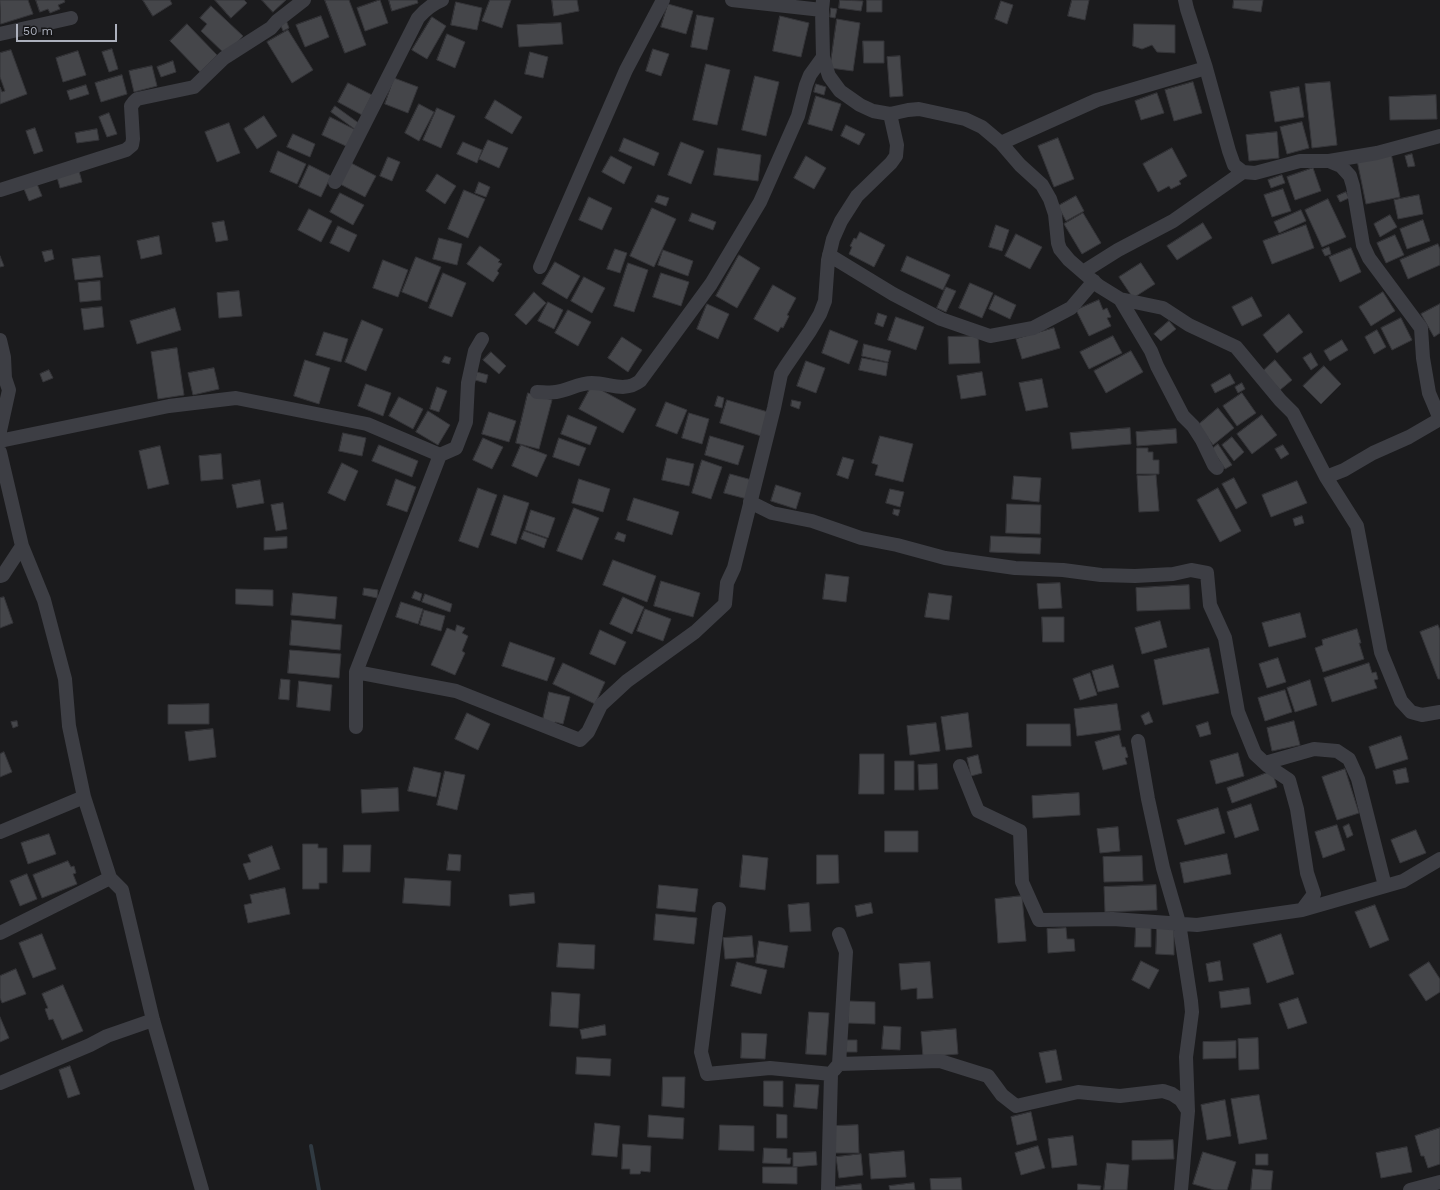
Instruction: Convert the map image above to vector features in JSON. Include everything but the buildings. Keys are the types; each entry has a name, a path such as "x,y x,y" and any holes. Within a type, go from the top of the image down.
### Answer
{"street":[{"path":"0,190 126,150 132,145 133,139 131,106 134,102 137,100 194,87 224,58 271,28 277,21 304,0"},
{"path":"335,182 418,18 425,9 442,0"},
{"path":"540,267 626,70 663,0"},
{"path":"732,0 822,5 823,57 829,76 840,92 860,105 873,111 890,114 919,109 965,119 982,127 1001,143 1020,165 1042,185 1050,199 1055,214 1060,249 1069,260 1089,277 1120,299 1152,351 1157,366 1183,416 1193,426 1217,468"},
{"path":"1185,0 1186,9 1206,68 1229,151 1234,165 1243,172 1255,173 1300,162 1329,161 1377,153 1440,136"},
{"path":"0,34 71,18"},
{"path":"537,392 554,393 580,385 593,383 625,388 634,386 640,381 711,284 760,202 798,116 810,75 823,57"},
{"path":"1001,143 1098,100 1206,68"},
{"path":"356,672 456,691 580,740 588,732 601,705 627,681 695,632 725,604 727,583 734,568 782,374 820,314 825,301 833,239 841,221 857,196 891,164 896,156 897,144 890,114"},
{"path":"1326,477 1344,470 1373,453 1409,437 1440,419 1429,393 1423,358 1421,328 1369,258 1363,245 1350,176 1341,166 1329,161"},
{"path":"830,255 893,294 941,319 990,336 1033,328 1071,308 1089,277 1118,250 1173,221 1243,172"},
{"path":"1120,299 1163,308 1189,325 1236,347 1280,400 1293,413 1326,477 1357,526 1381,652 1401,702 1411,712 1438,718"},
{"path":"356,727 356,672 440,455 456,448 466,422 468,383 475,351 482,339"},
{"path":"0,340 4,357 5,378 9,390 0,431"},
{"path":"0,441 169,406 236,398 366,424 440,455"},
{"path":"0,452 22,546 44,600 52,625 65,679 69,726 84,797 110,878 122,890 153,1020 202,1190"},
{"path":"750,502 772,513 812,521 861,538 897,545 946,558 1015,568 1063,570 1101,575 1135,576 1173,574 1191,570 1207,573 1210,605 1225,638 1238,712 1255,754 1289,780 1297,809 1307,873 1314,894 1302,910"},
{"path":"0,576 3,575 22,546"},
{"path":"1138,741 1148,799 1164,868 1179,923 1192,1001 1185,1067 1188,1111 1180,1190"},
{"path":"1265,763 1314,749 1337,751 1349,759 1358,780 1385,886"},
{"path":"960,766 978,811 1020,831 1022,882 1039,920 1113,919 1197,925 1302,910 1403,881 1440,859"},
{"path":"0,832 84,797"},
{"path":"0,933 110,878"},
{"path":"719,909 701,1052 707,1074 770,1068 835,1069 940,1061 988,1076 1002,1095 1016,1106 1078,1092 1120,1096 1163,1091 1172,1094 1181,1100 1188,1111"},
{"path":"828,1190 835,1069 846,952 839,934"},
{"path":"0,1083 90,1045 107,1036 153,1020"},
{"path":"1410,1190 1440,1182"}],"waterway":[{"path":"311,1146 319,1190"}]}
